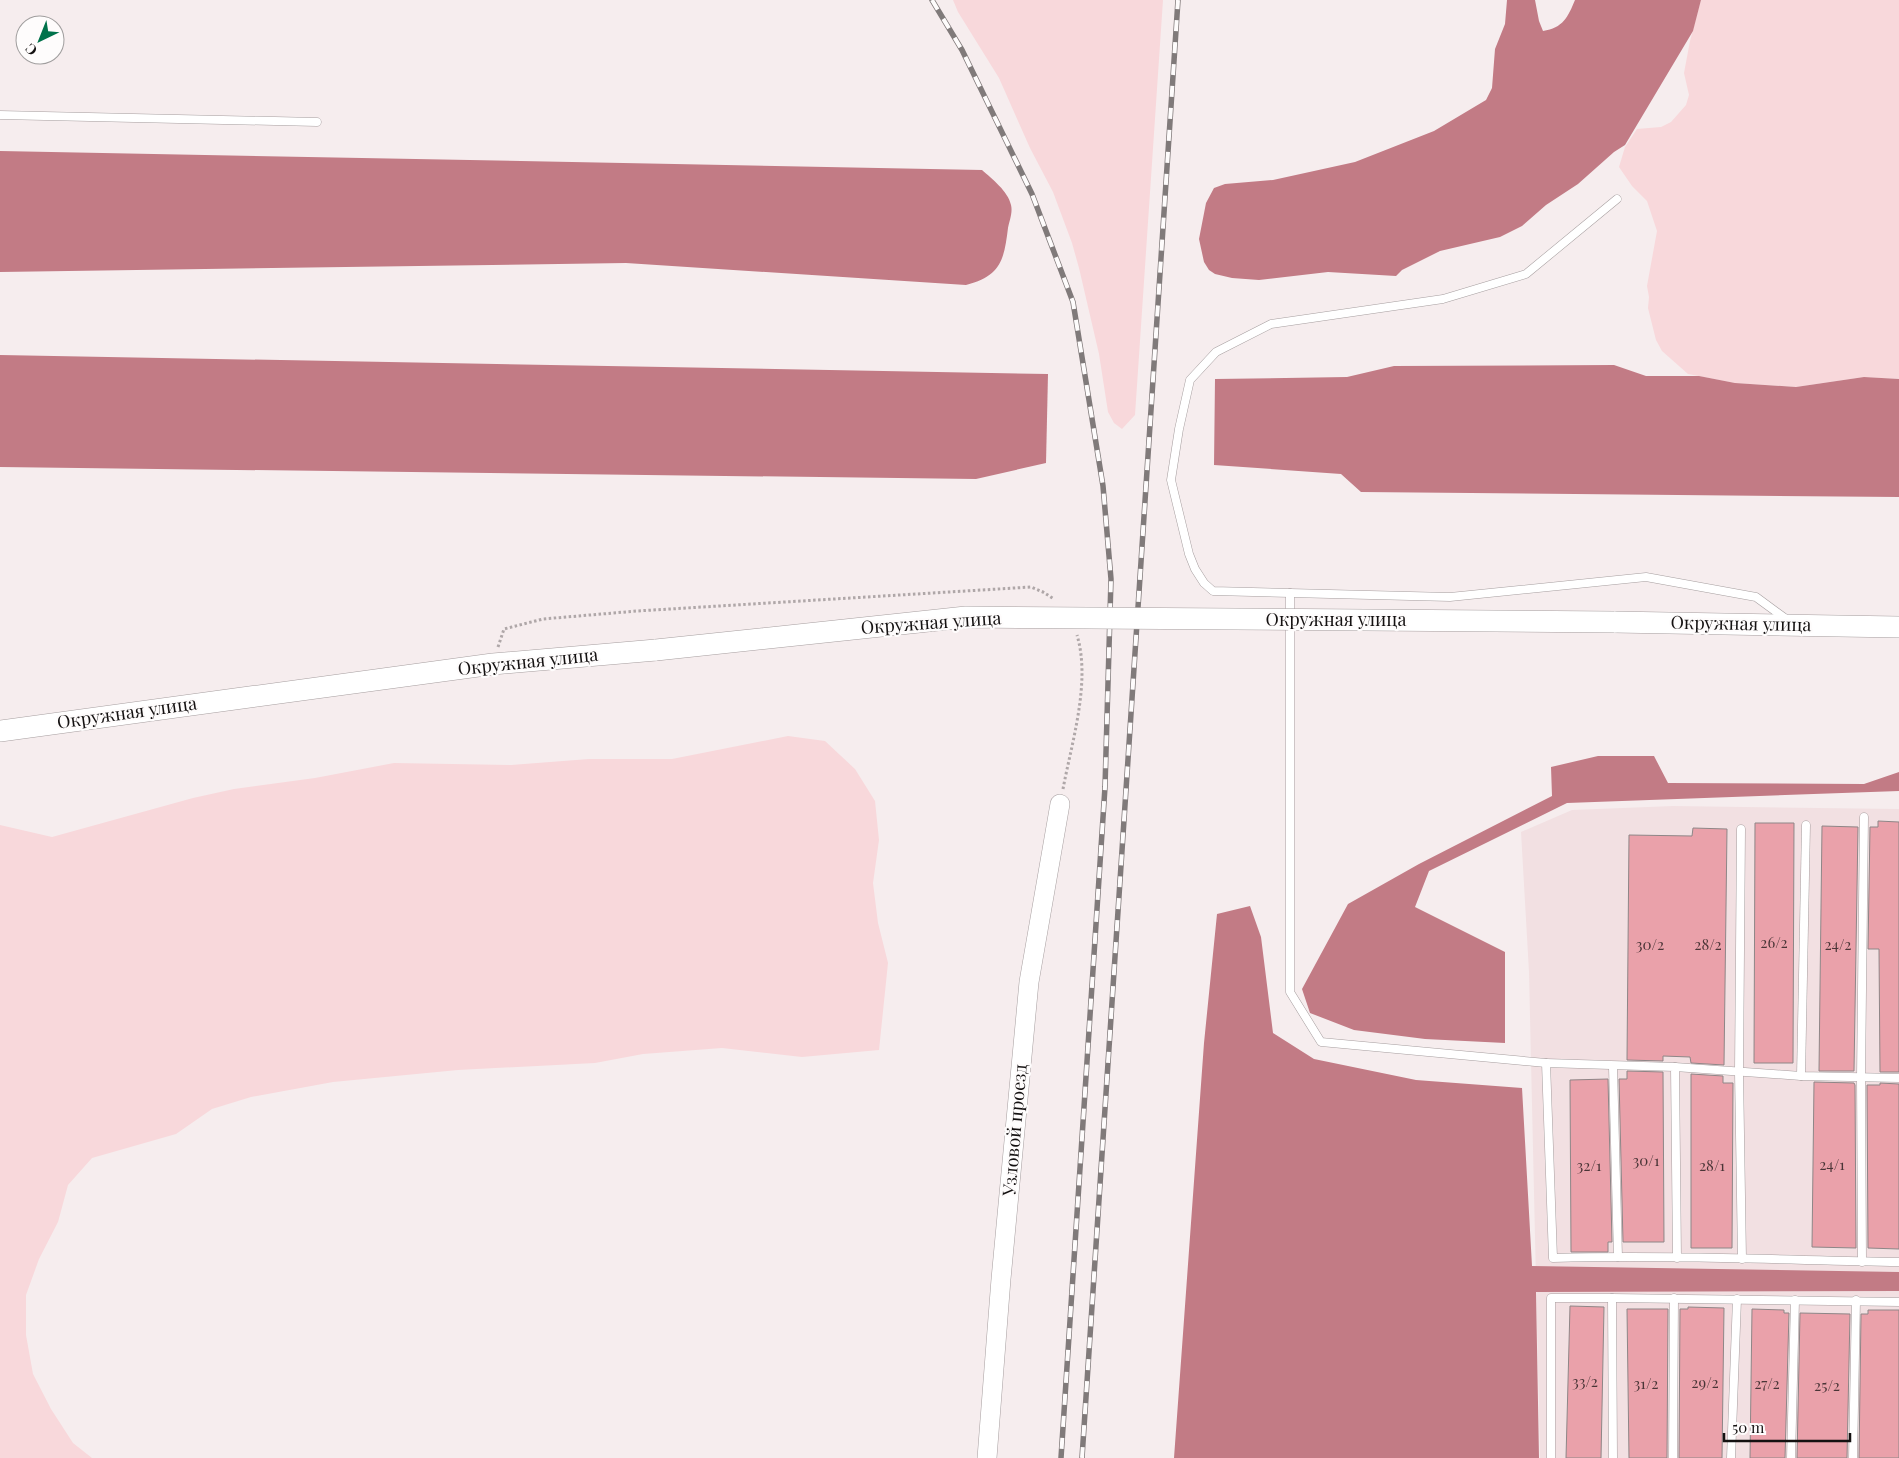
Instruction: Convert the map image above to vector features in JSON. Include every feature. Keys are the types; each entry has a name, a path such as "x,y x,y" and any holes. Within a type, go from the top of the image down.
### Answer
{"main road":[{"name":"Окружная улица","path":"0,730 493,664 656,650 966,617 1614,622 1899,627"}],"street":[{"name":"Узловой проезд","path":"987,1458 1001,1279 1029,982 1060,804"}],"lane":[{"path":"0,116 317,122"},
{"path":"1617,199 1526,274 1443,299 1271,324 1216,352 1190,380 1179,429 1171,480 1189,554 1195,570 1204,583 1213,591 1450,596 1646,577 1756,598 1794,625"},
{"path":"1290,593 1290,992 1321,1042 1546,1063 1613,1067 1675,1067 1801,1076 1899,1078"},
{"path":"1862,1262 1861,1077 1864,817"},
{"path":"1801,1076 1806,825"},
{"path":"1741,829 1739,1072 1742,1259"},
{"path":"1546,1063 1553,1258 1618,1256 1899,1262"},
{"path":"1613,1067 1618,1256"},
{"path":"1675,1067 1677,1258"},
{"path":"1551,1458 1551,1298 1856,1300 1899,1302"},
{"path":"1612,1298 1613,1458"},
{"path":"1673,1458 1674,1298"},
{"path":"1732,1458 1737,1299"},
{"path":"1791,1458 1794,1300"},
{"path":"1853,1458 1856,1300"}],"shaded area":[{"path":"953,0 1163,0 1135,415 1122,429 1114,423 1108,412 1099,354 1079,268 1053,192 1030,148 999,78 958,12"},
{"path":"1507,0 1535,0 1543,31 1550,30 1564,21 1575,0 1701,0 1693,31 1625,145 1614,152 1578,184 1546,205 1522,226 1500,237 1440,251 1402,270 1396,276 1328,272 1259,280 1232,278 1215,274 1209,270 1204,262 1199,239 1206,203 1214,188 1225,184 1273,180 1355,162 1434,131 1486,100 1492,88 1495,49 1505,24"},
{"path":"1701,0 1899,0 1899,379 1864,377 1796,387 1735,383 1688,374 1662,351 1656,340 1648,308 1647,286 1657,231 1647,201 1632,186 1619,167 1625,147 1637,129 1661,127 1671,122 1686,105 1689,95 1684,73"},
{"path":"0,151 982,170 1007,195 1012,211 1005,249 999,265 987,277 966,285 626,263 0,272"},
{"path":"0,355 1048,374 1046,463 976,479 0,467"},
{"path":"1614,365 1646,376 1699,376 1735,383 1796,387 1864,377 1899,379 1899,497 1361,492 1341,474 1214,465 1215,379 1347,377 1394,366"},
{"path":"788,736 825,741 855,769 875,801 879,840 873,883 878,923 888,963 879,1050 802,1057 722,1048 643,1054 595,1063 458,1070 333,1082 251,1097 212,1109 176,1134 92,1158 68,1185 58,1222 39,1259 26,1295 26,1335 33,1374 51,1409 73,1443 92,1458 0,1458 0,825 52,837 193,798 234,789 315,778 394,763 511,765 589,759 672,759"},
{"path":"1598,756 1654,756 1668,783 1864,784 1899,772 1899,791 1567,803 1429,871 1415,907 1505,952 1505,1043 1425,1039 1354,1030 1310,1013 1302,989 1348,904 1419,864 1552,796 1551,767"},
{"path":"1673,806 1899,809 1899,1458 1540,1458 1529,972 1521,832 1572,810"},
{"path":"1250,906 1261,937 1273,1033 1314,1059 1416,1080 1522,1088 1532,1266 1899,1272 1899,1291 1536,1292 1539,1458 1174,1458 1204,1043 1217,914"}],"building":[{"path":"1878,821 1899,822 1899,1072 1880,1072 1879,949 1868,949 1870,827 1878,827"},
{"path":"1755,823 1794,823 1793,1063 1754,1063"},
{"path":"1822,826 1858,827 1854,1071 1819,1071"},
{"path":"1693,828 1727,829 1724,1065 1691,1063 1690,1057 1663,1056 1663,1061 1627,1060 1629,835 1692,836"},
{"path":"1627,1071 1663,1072 1664,1242 1623,1242 1619,1079 1627,1079"},
{"path":"1691,1074 1723,1076 1723,1083 1733,1083 1732,1248 1691,1248"},
{"path":"1608,1079 1612,1242 1608,1242 1608,1252 1571,1252 1570,1080"},
{"path":"1814,1082 1854,1083 1855,1085 1856,1248 1812,1247"},
{"path":"1880,1083 1899,1084 1899,1249 1868,1248 1867,1085 1880,1085"},
{"path":"1570,1306 1604,1307 1601,1458 1566,1458"},
{"path":"1688,1307 1724,1308 1722,1458 1679,1458 1680,1309 1688,1309"},
{"path":"1627,1309 1668,1309 1667,1458 1629,1458"},
{"path":"1752,1309 1784,1310 1784,1313 1789,1313 1785,1458 1750,1458"},
{"path":"1868,1310 1899,1310 1899,1458 1859,1458 1861,1314 1868,1314"},
{"path":"1800,1313 1850,1314 1847,1458 1797,1458"}],"railway":[{"path":"932,0 962,50 1032,194 1073,302 1103,486 1111,579 1105,787 1061,1458"},
{"path":"1082,1458 1178,0"}]}
